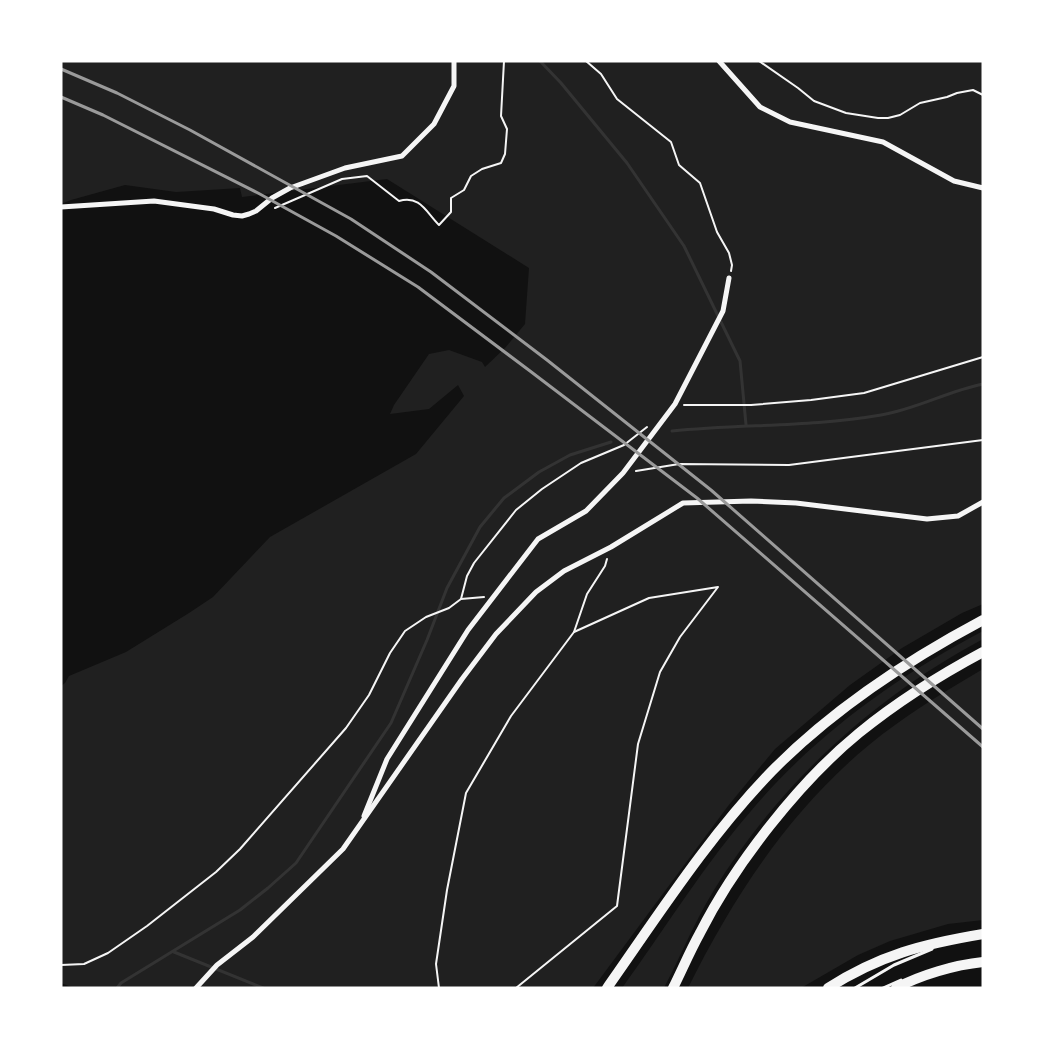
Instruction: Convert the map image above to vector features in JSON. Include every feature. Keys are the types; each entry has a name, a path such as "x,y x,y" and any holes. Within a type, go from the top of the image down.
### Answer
{"main road":[{"path":"607,988 716,835 772,771 821,726 884,679 911,660 983,620"},
{"path":"673,988 700,932 744,860 793,799 858,734 891,708 983,652"},
{"path":"828,988 860,969 909,949 939,941 983,934"},
{"path":"896,988 934,973 977,962"}],"street":[{"path":"61,207 154,201 214,209 233,214 249,214 290,188 314,178 345,168 402,156 434,124 454,86 454,61"},
{"path":"719,61 760,107 790,122 882,142 954,181 983,188"},
{"path":"361,824 387,759 468,630 538,539 586,511 623,473 675,404 724,310 729,278"},
{"path":"196,988 218,965 253,937 343,849 462,679 496,634 536,592 564,572 611,547 683,503 751,501 796,503 927,519 958,516 983,502"}],"lane":[{"path":"855,988 894,965 930,950 983,934"},
{"path":"883,988 922,973 977,962"}],"path":[{"path":"271,209 342,179 366,176 399,201 407,199 422,205 439,224 450,212 452,198 464,190 470,176 482,169 501,163 505,154 507,130 502,116 504,61"},
{"path":"586,61 601,74 617,99 671,142 679,165 700,183 716,232 729,253 732,265 729,278"},
{"path":"759,61 814,101 846,113 888,118 900,115 920,103 957,93 973,90 983,95"},
{"path":"623,473 679,464 789,465 983,440"},
{"path":"439,988 436,964 446,890 466,793 511,716 574,632 587,594 605,566 611,547"},
{"path":"516,988 617,906 638,744 660,672 680,637 718,586 649,598 574,632"},
{"path":"461,600 477,597 494,598"}],"shaded area":[{"path":"61,61 983,61 983,604 962,613 902,648 850,685 775,749 728,806 593,988 74,988 61,983 61,686 69,676 126,652 213,597 270,537 416,454 464,396 458,385 429,409 390,414 394,405 429,354 449,350 482,362 485,367 505,348 525,324 529,268 387,179 242,197 240,188 176,192 125,185 61,204"},
{"path":"983,631 983,639 943,662 867,716 832,746 799,779 768,814 714,890 664,988 622,988 720,849 780,779 833,730 891,686"},
{"path":"983,669 983,920 948,924 890,941 858,955 801,988 688,988 705,954 744,888 789,826 814,798 840,770 882,734 924,705"}],"waterway":[{"path":"540,61 561,83 627,163 684,246 740,361 746,425"},
{"path":"672,431 855,419 907,409 983,384"},
{"path":"117,988 121,983 240,910 296,863 391,723 447,588 480,527 504,498 539,472 570,455 611,442"},
{"path":"174,952 263,988"}],"railway":[{"path":"61,69 117,93 190,130 351,219 431,272 547,360 711,490 983,729"},
{"path":"61,97 103,115 258,193 336,236 418,287 697,498 983,747"}]}
